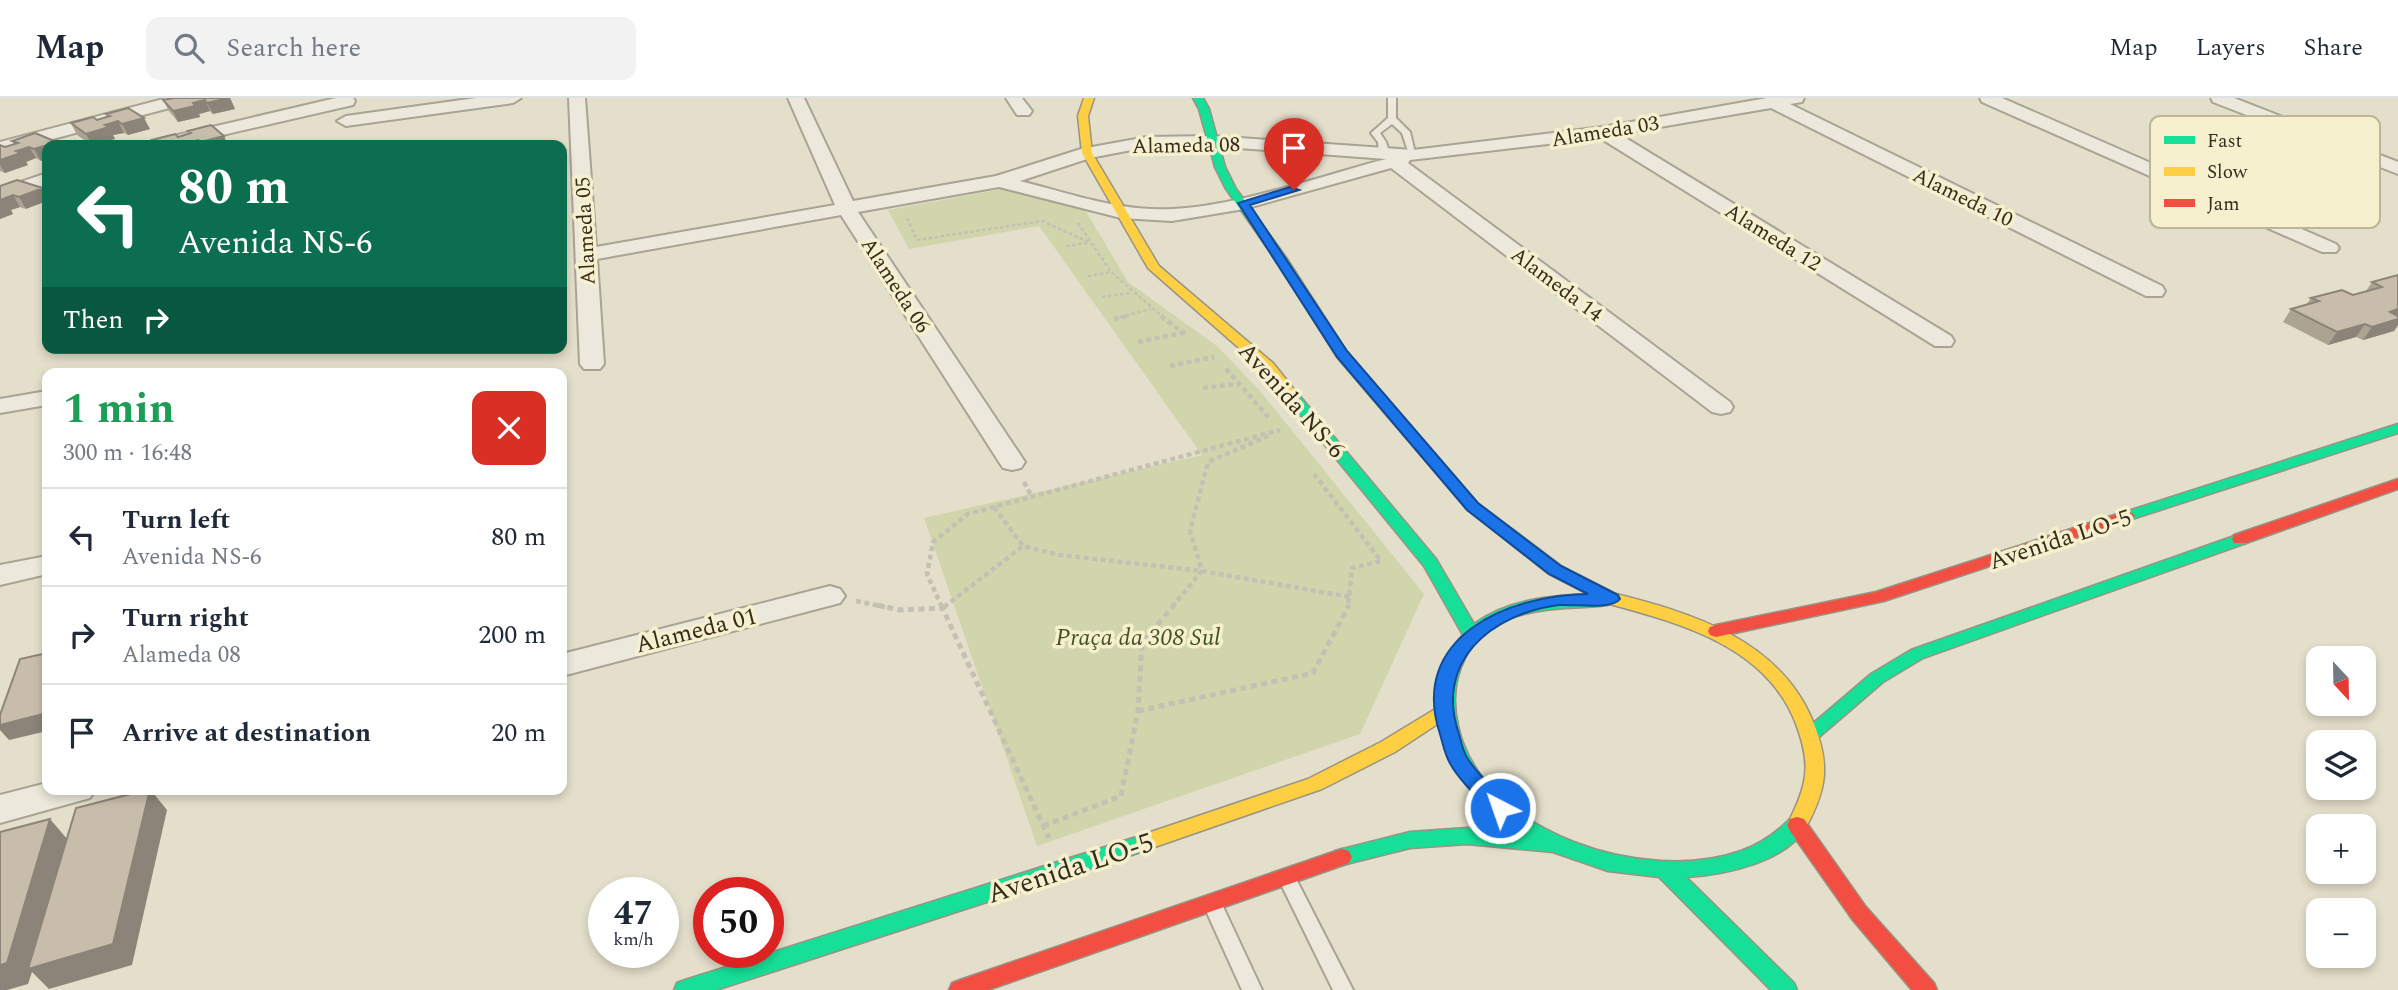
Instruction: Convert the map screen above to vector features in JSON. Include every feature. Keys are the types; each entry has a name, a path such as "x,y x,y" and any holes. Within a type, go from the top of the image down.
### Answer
{"main road":[{"name":"Avenida NS-6","path":"1089,98 1083,116 1087,153 1154,268 1268,366 1430,562 1472,635"},
{"path":"1198,98 1231,189 1244,203 1342,354 1472,506 1555,570 1612,599"},
{"name":"Avenida LO-5","path":"1716,631 1878,597 2398,428"},
{"path":"1812,732 1877,678 1927,650 2398,484"},
{"path":"1612,599 1665,610 1716,631 1758,659 1791,693 1812,732 1818,781 1797,825 1765,851 1719,867 1666,871 1612,864 1561,846 1500,808 1458,762 1442,712 1444,683 1454,657 1472,635 1510,612 1558,600 1612,599"},
{"name":"Avenida LO-5","path":"685,990 1064,870 1315,784 1388,747 1442,712"},
{"path":"1797,825 1859,913 1926,990"},
{"path":"960,990 1341,857 1410,841 1467,836 1561,846"},
{"path":"1666,871 1786,990"}],"street":[{"path":"0,148 186,98"},
{"path":"179,140 347,100 344,127 513,98"},
{"name":"Alameda 05","path":"577,98 592,364"},
{"name":"Alameda 06","path":"796,98 847,210 1012,462"},
{"name":"Alameda 03","path":"1397,156 1604,132 1796,98"},
{"path":"1988,98 2150,169"},
{"path":"2219,98 2265,116"},
{"name":"Alameda 10","path":"1763,102 2154,291"},
{"name":"Alameda 12","path":"1604,132 1943,341"},
{"name":"Alameda 08","path":"587,255 999,181 1087,153 1147,142 1212,141 1397,156"},
{"name":"Alameda 08","path":"999,181 1121,212 1172,215 1244,203 1397,156"},
{"name":"Alameda 14","path":"1397,156 1721,407"},
{"path":"2380,161 2398,168"},
{"path":"0,195 42,181"},
{"path":"2284,228 2329,248"},
{"path":"0,406 42,399"},
{"path":"0,575 42,566"},
{"name":"Alameda 01","path":"567,664 830,596"},
{"path":"0,809 55,795"}],"lane":[{"path":"1392,98 1392,119 1406,132 1397,156 1375,133 1392,119"},
{"path":"1286,877 1343,990"},
{"path":"1212,903 1252,990"}],"path":[{"path":"904,212 917,240 1042,221 1088,242"},
{"path":"1076,219 1088,242 1131,293 1193,341"},
{"path":"1066,246 1088,242"},
{"path":"1088,276 1111,272"},
{"path":"1102,297 1131,293"},
{"path":"1114,319 1152,309"},
{"path":"1138,342 1183,332"},
{"path":"1204,349 1289,441"},
{"path":"1170,366 1214,357"},
{"path":"1203,388 1239,384"},
{"path":"1064,870 927,574 933,542 968,514 1280,430"},
{"path":"1202,571 1190,531 1208,462 1280,430"},
{"path":"1139,710 1313,673 1350,603 1352,568 1381,561 1314,474"},
{"path":"994,507 1023,546 1059,555 1202,571 1350,597"},
{"path":"830,596 900,610 943,608 1023,546"},
{"path":"1044,826 1121,796 1139,710 1142,643 1202,571"}],"green space":[{"name":"Praça da 308 Sul","path":"1013,187 1082,205 1128,282 1217,346 1261,392 1424,594 1360,734 1037,846 924,518 1202,455 1039,226 909,249 888,210"}],"building":[{"path":"228,98 207,103 205,100 193,103 195,106 173,111 163,100"},
{"path":"128,108 144,118 122,124 118,121 105,125 109,127 86,134 71,123 93,117 97,120 110,116 106,114"},
{"path":"211,125 224,136 209,140 152,140 191,133 188,131"},
{"path":"35,133 52,140 42,140 42,147 16,151 21,153 0,160 0,145 5,147 18,143 12,141"},
{"path":"17,180 42,188 19,197 13,195 0,200 0,186"},
{"path":"2398,275 2398,309 2390,312 2398,316 2398,319 2372,327 2365,324 2337,332 2291,309 2319,301 2311,298 2342,290 2353,295 2382,287 2372,282"},
{"path":"42,654 42,714 0,725 0,715 20,659"},
{"path":"127,795 149,795 113,944 28,969 76,808"},
{"path":"50,819 7,963 0,965 0,832"}],"traffic: fast":[{"path":"1198,98 1204,109 1220,167 1231,189 1281,259 1342,354 1472,506 1555,570 1607,597"},
{"path":"1293,397 1430,563 1472,635"},
{"path":"2127,516 2398,428"},
{"path":"1812,732 1877,678 1917,654 2240,539"},
{"path":"1612,599 1528,606 1502,615 1482,627 1466,642 1451,671 1446,712 1452,740 1465,766 1483,790 1505,811 1556,844 1595,859 1634,867 1687,869 1718,866 1761,852 1774,845 1797,825"},
{"path":"1342,857 1410,840 1467,836 1549,845"},
{"path":"685,990 1146,842"},
{"path":"1666,871 1786,990"}],"traffic: slow":[{"path":"1089,98 1083,116 1087,153 1154,268 1268,366 1293,397"},
{"path":"1612,599 1643,606 1704,627 1759,660 1781,682 1799,708 1811,739 1816,763 1815,784 1809,803 1797,825"},
{"path":"1146,842 1315,784 1388,747 1442,712"}],"traffic: jam":[{"path":"2240,539 2398,484"},
{"path":"1716,631 1878,597 2127,516"},
{"path":"1797,825 1859,913 1926,990"},
{"path":"960,990 1342,857"}],"route":[{"path":"1294,190 1244,203 1342,354 1472,506 1515,542 1555,570 1612,599 1558,600 1510,612 1472,635 1454,657 1444,683 1442,712 1458,762 1500,808"}]}
